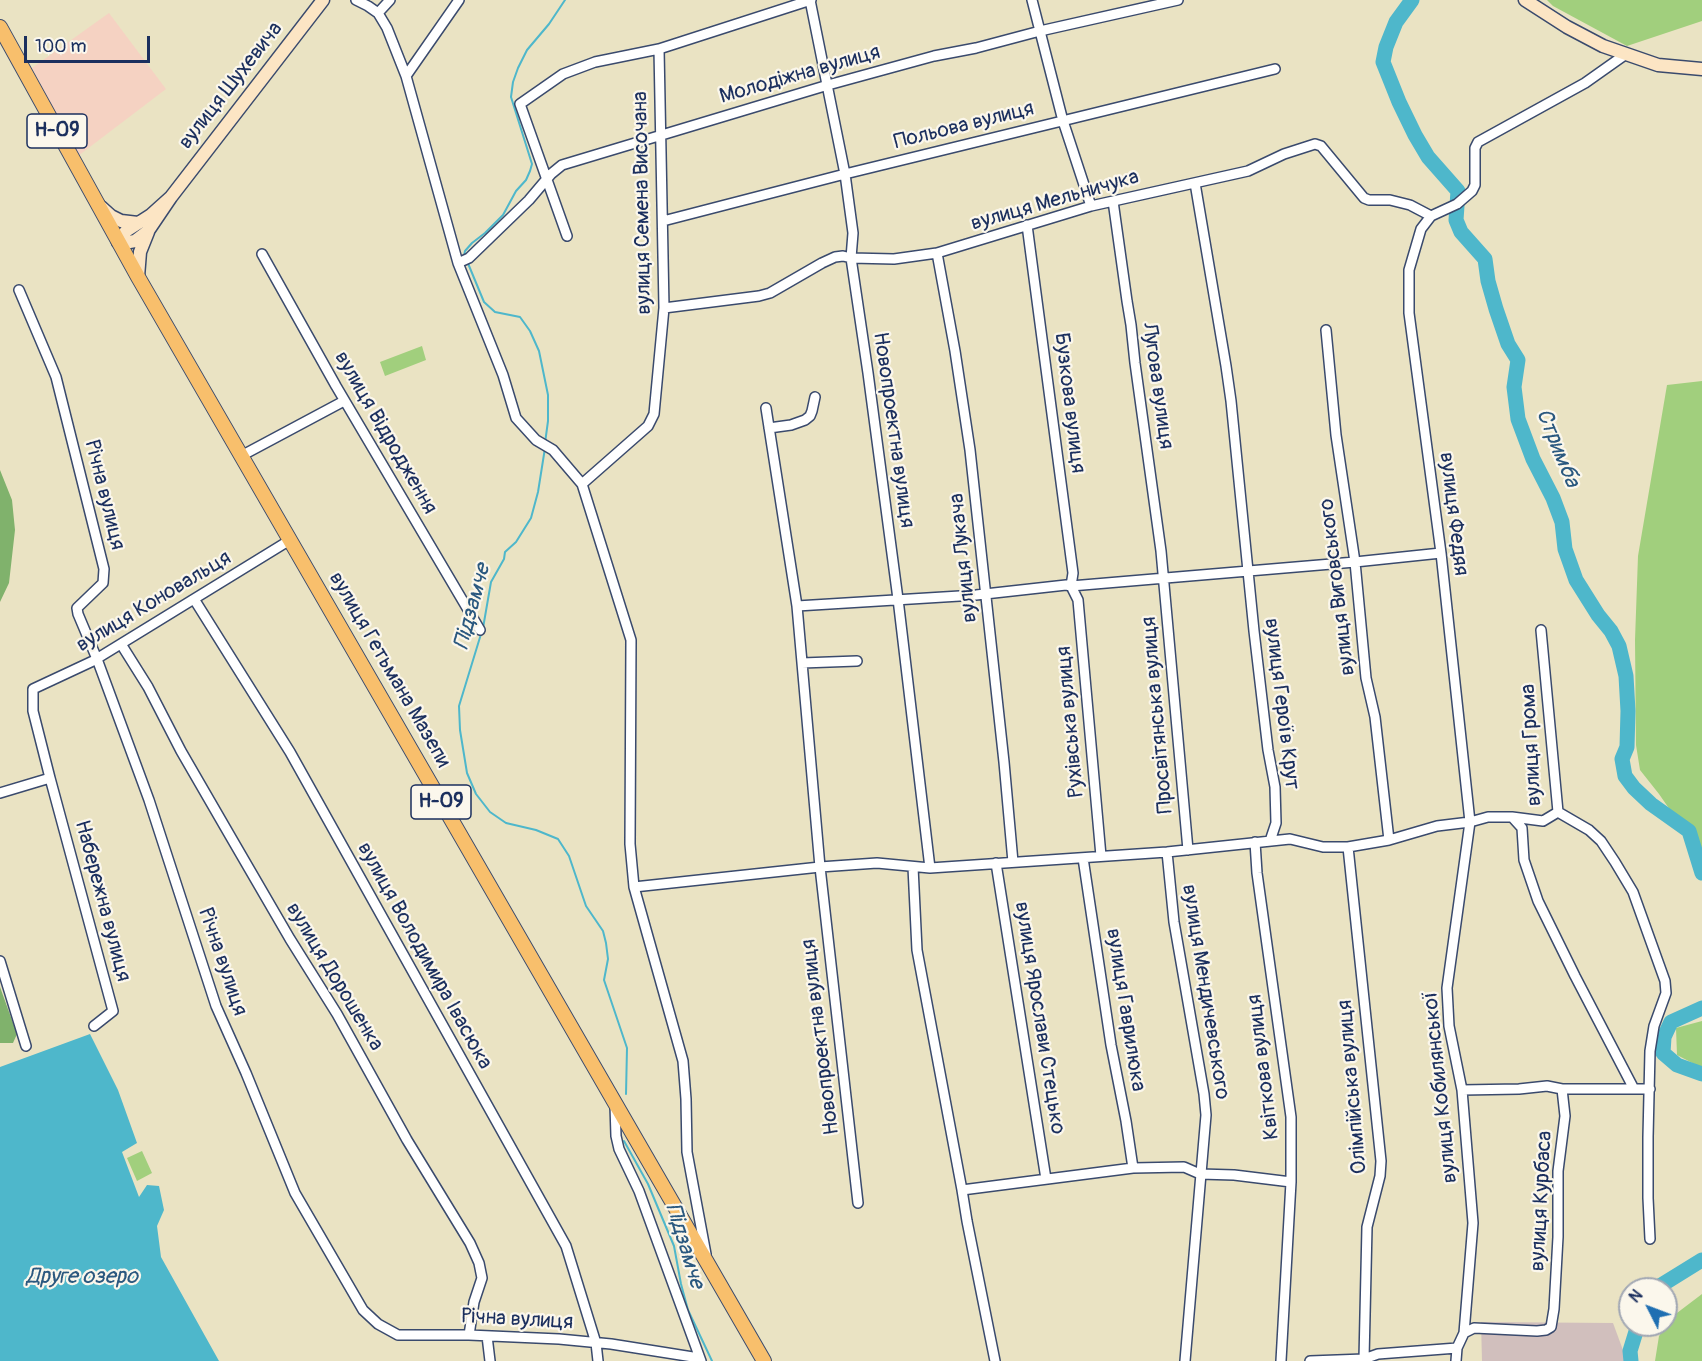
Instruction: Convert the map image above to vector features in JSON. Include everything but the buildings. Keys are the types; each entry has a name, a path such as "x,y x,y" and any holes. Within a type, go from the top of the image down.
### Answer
{"main road":[{"name":"вулиця Шухевича","path":"144,227 171,197 323,0"},
{"path":"1525,0 1567,27 1604,46 1658,65 1702,69"},
{"name":"вулиця Гетьмана Мазепи","path":"0,27 138,277 764,1361"},
{"path":"96,202 116,219 144,227"},
{"path":"118,242 126,231 144,227"},
{"path":"138,277 138,260 144,227"}],"street":[{"path":"356,0 378,13 387,28 406,76 463,261 516,418 536,440 553,450 582,484 631,640 630,844 634,887 683,1061 687,1152 708,1265"},
{"path":"378,13 390,0"},
{"path":"406,76 459,0"},
{"path":"567,236 520,104 563,75 595,62 659,49 811,0"},
{"name":"Новопроектна вулиця","path":"811,0 845,174 853,233 851,258 898,599 930,868"},
{"path":"1032,0 1063,121 1091,206"},
{"name":"Молодіжна вулиця","path":"463,261 530,200 562,165 828,85 934,56 1178,0"},
{"name":"вулиця Семена Височана","path":"582,484 648,426 654,414 664,308 659,49"},
{"path":"1431,216 1457,204 1472,191 1475,185 1475,148 1478,142 1585,83 1626,54"},
{"name":"Польова вулиця","path":"663,221 1275,69"},
{"name":"вулиця Мельничука","path":"664,308 770,293 829,260 843,256 894,259 937,253 1091,206 1248,171 1284,154 1315,144 1321,146 1364,198 1390,200 1410,205 1431,216"},
{"name":"вулиця Героїв Крут","path":"1195,183 1226,366 1247,570 1268,750 1275,787 1276,823 1270,841"},
{"name":"Лугова вулиця","path":"1113,201 1163,577"},
{"name":"вулиця Федяя","path":"1431,216 1421,229 1409,270 1408,313 1441,553 1470,822"},
{"name":"Бузкова вулиця","path":"1027,225 1072,573 1071,586"},
{"name":"вулиця Лукача","path":"937,253 956,351 970,450 1013,862"},
{"name":"вулиця Відродження","path":"262,254 344,401 480,630"},
{"name":"Річна вулиця","path":"19,290 56,377 104,569 103,583 77,608 83,628 98,658 149,800 216,1006 295,1193 363,1310 378,1324 398,1335 559,1339 700,1359"},
{"name":"вулиця Виговського","path":"1326,330 1336,435 1355,562 1366,678 1375,717 1389,840"},
{"path":"769,428 791,425 805,420 810,416 815,397"},
{"path":"241,456 344,401"},
{"name":"Новопроектна вулиця","path":"766,408 797,606 820,867 858,1203"},
{"name":"вулиця Коновальця","path":"33,689 98,658 290,540"},
{"path":"797,606 976,595 1066,585 1441,553"},
{"name":"Просвітянська вулиця","path":"1163,577 1188,850"},
{"name":"Рухівська вулиця","path":"1071,586 1078,600 1101,856"},
{"name":"вулиця Володимира Івасюка","path":"194,599 290,752 566,1246 596,1343 598,1361"},
{"name":"вулиця Грома","path":"634,887 820,867 877,863 930,868 1167,852 1290,839 1323,847 1348,847 1389,840 1437,826 1488,817 1543,821 1558,812 1541,630"},
{"name":"вулиця Дорошенка","path":"121,644 148,687 181,751 290,939 337,1014 407,1140 470,1244 479,1263 482,1278 474,1302 469,1335"},
{"path":"802,663 857,661"},
{"name":"Набережна вулиця","path":"33,689 33,711 113,1011 94,1026"},
{"path":"0,793 50,778"},
{"path":"1558,812 1589,830 1601,841 1615,862 1633,892 1665,981 1666,993 1654,1026 1650,1052 1648,1198 1650,1239"},
{"path":"1512,817 1522,828 1524,860 1538,901 1634,1089"},
{"name":"вулиця Кобилянської","path":"1457,1348 1464,1333 1473,1223 1462,1089 1449,1026 1447,988 1470,822"},
{"name":"Квіткова вулиця","path":"1256,842 1260,898 1291,1117 1292,1182 1281,1361"},
{"name":"Олімпійська вулиця","path":"1348,847 1381,1161 1380,1176 1367,1227 1364,1359"},
{"name":"вулиця Мендичевського","path":"1167,852 1174,922 1206,1115 1185,1361"},
{"name":"вулиця Гаврилюка","path":"1083,858 1132,1168"},
{"name":"вулиця Ярослави Стецько","path":"996,863 1046,1179"},
{"path":"913,867 917,950 995,1361"},
{"path":"0,961 26,1046"},
{"path":"1462,1089 1519,1089 1547,1086 1562,1089 1650,1089"},
{"name":"вулиця Курбаса","path":"1464,1333 1474,1329 1537,1331 1551,1327 1558,1237 1558,1171 1565,1116 1562,1089"},
{"path":"615,1105 616,1136 619,1149 639,1191 700,1359"},
{"path":"962,1190 1132,1168 1184,1167 1200,1174 1234,1175 1292,1182"},
{"path":"487,1336 490,1361"},
{"path":"1310,1361 1364,1359 1378,1354 1385,1357 1457,1348 1456,1361"},
{"path":"1185,1361 1193,1361"}],"shaded area":[{"path":"109,13 166,89 78,156 32,68"},
{"path":"1481,1322 1613,1323 1627,1361 1482,1361"}],"green space":[{"path":"1547,0 1702,0 1702,21 1627,46 1553,6"},
{"path":"422,346 426,360 385,376 380,362"},
{"path":"1702,381 1702,856 1640,770 1636,745 1635,640 1638,556 1667,385"},
{"path":"0,470 12,500 15,530 9,583 0,602"},
{"path":"0,987 17,1034 13,1043 0,1043"},
{"path":"1702,1021 1702,1068 1677,1055 1676,1028"},
{"path":"142,1151 152,1173 137,1181 127,1158"},
{"path":"1702,1294 1702,1361 1655,1361 1659,1337 1678,1337 1678,1312"}],"water":[{"name":"Друге озеро","path":"90,1034 118,1090 137,1143 122,1152 139,1197 147,1185 159,1186 164,1210 157,1226 161,1257 219,1361 0,1361 0,1067"}],"waterway":[{"name":"Підзамче","path":"464,256 472,243 503,215 530,171 532,164 511,97 513,82 527,50 565,0"},
{"name":"Стримба","path":"1412,0 1396,22 1383,62 1415,135 1428,157 1458,191 1456,220 1461,232 1485,259 1496,309 1508,344 1518,360 1514,387 1518,419 1533,459 1553,498 1562,522 1565,549 1576,580 1619,646 1626,676 1628,711 1627,747 1622,759 1625,776 1651,804 1689,831 1702,873"},
{"name":"Підзамче","path":"467,261 484,302 495,312 520,317 530,331 539,351 548,395 545,443"},
{"name":"Підзамче","path":"483,628 491,582 504,559 505,552 516,542 531,518 545,448"},
{"name":"Підзамче","path":"481,634 459,706 460,730 467,773 476,794 490,812 506,823 536,830 558,839 569,856 586,906 603,931 606,943 608,959 604,980 627,1048 626,1094"},
{"name":"Стримба","path":"1702,1008 1671,1022 1664,1037 1663,1053 1677,1065 1702,1074"},
{"name":"Підзамче","path":"624,1141 648,1184 674,1246 688,1310 712,1361"},
{"name":"Стримба","path":"1674,1277 1702,1260"},
{"name":"Стримба","path":"1631,1361 1630,1351 1634,1337"}]}
